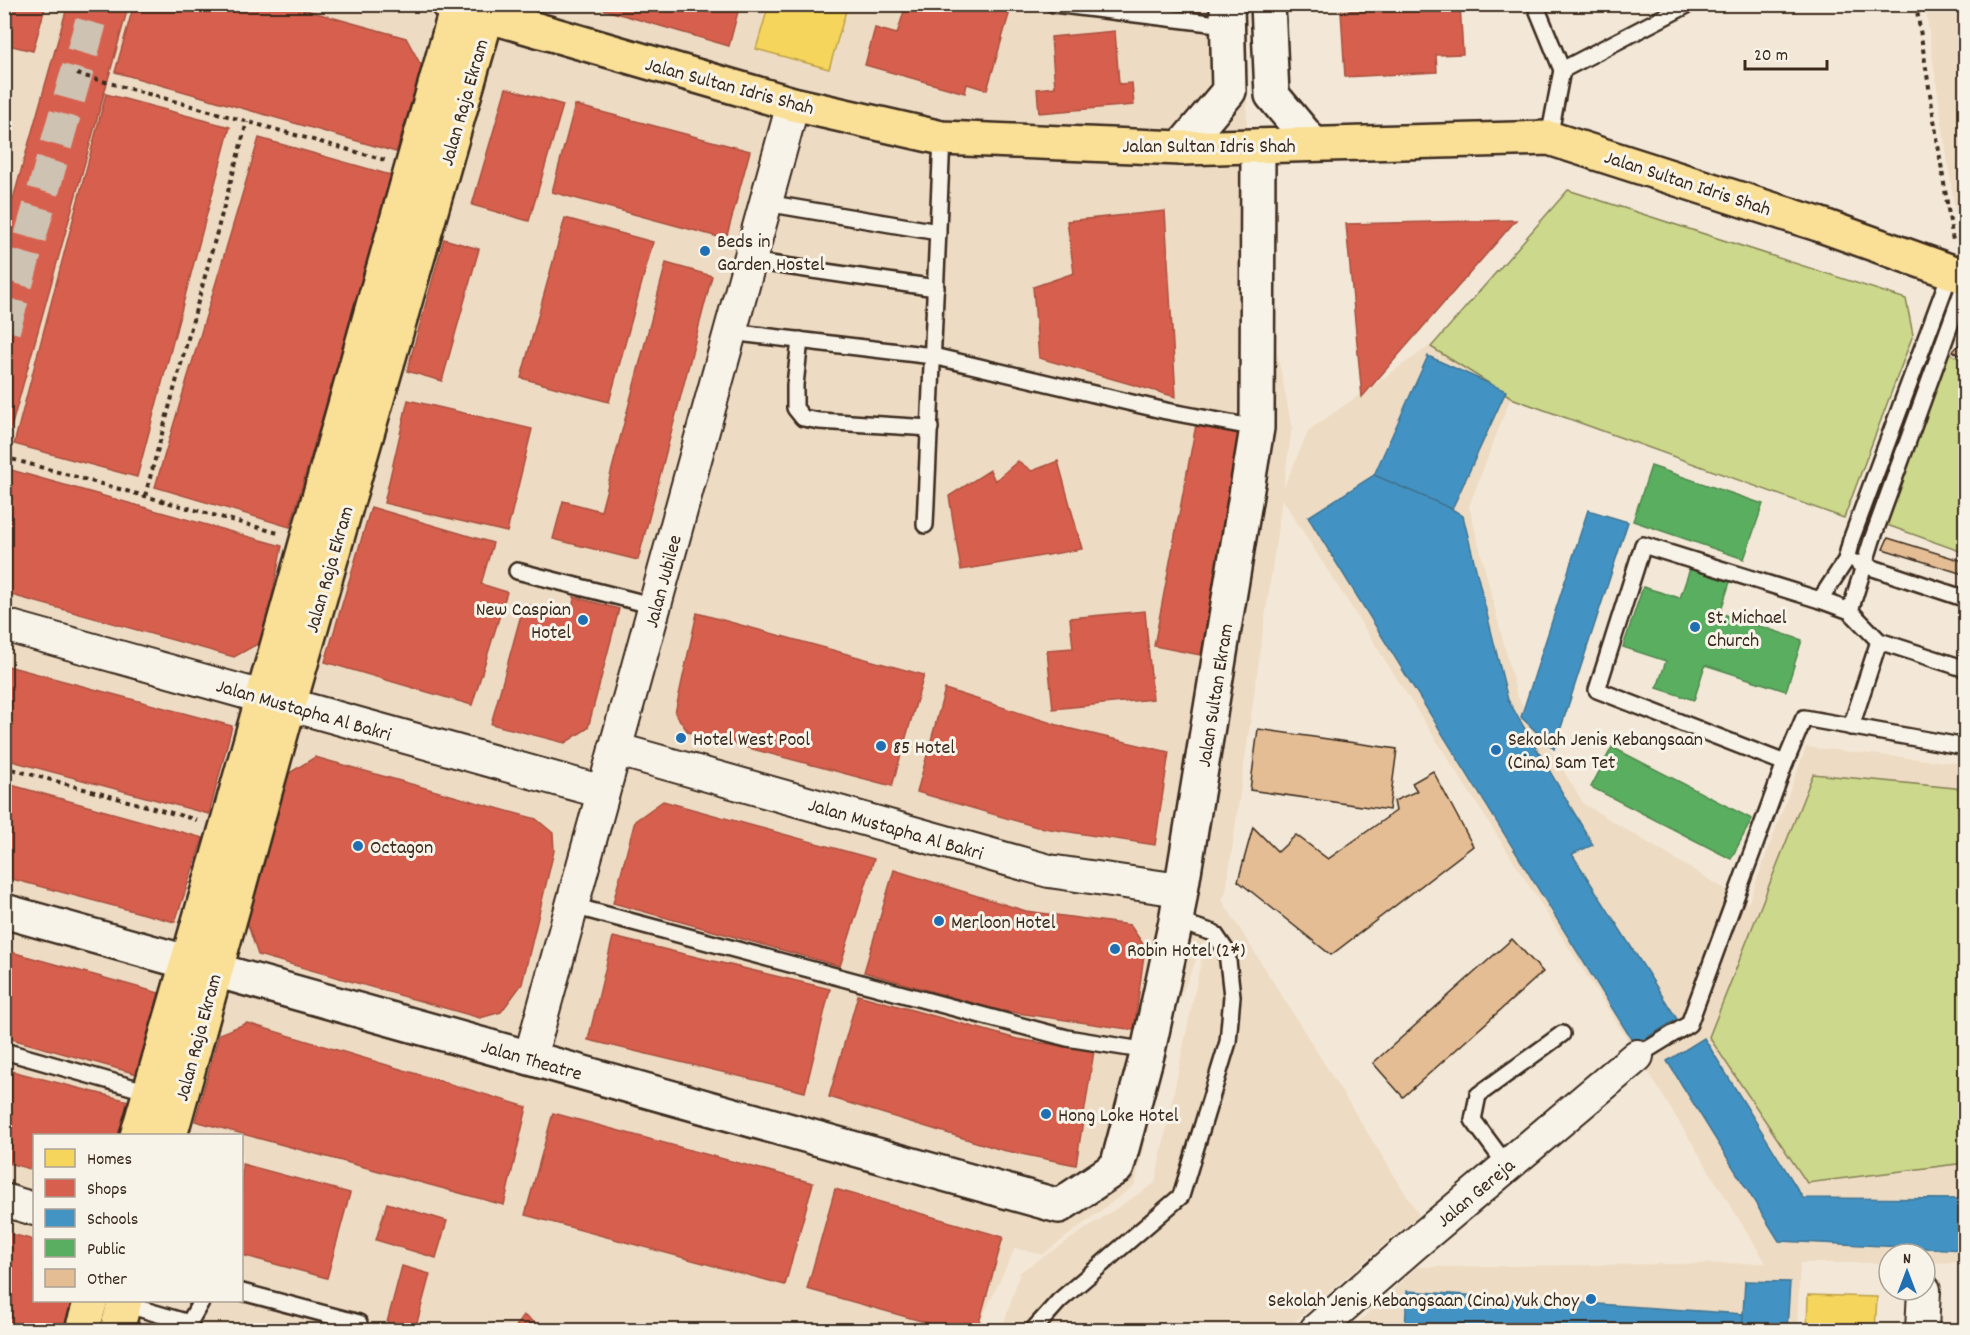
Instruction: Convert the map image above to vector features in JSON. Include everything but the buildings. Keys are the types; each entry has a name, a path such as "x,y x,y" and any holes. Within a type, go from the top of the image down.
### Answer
{"main road":[{"name":"Jalan Sultan Idris Shah","path":"454,5 489,10 793,104 942,138 1181,148 1549,138 1818,224 1961,276"},
{"name":"Jalan Raja Ekram","path":"170,1134 226,828 275,702 306,540 454,5"},
{"name":"Jalan Raja Ekram","path":"138,1134 149,1092 201,966 275,702 489,10"},
{"path":"82,1330 90,1302"}],"street":[{"path":"1268,4 1272,95 1313,144"},
{"path":"1181,148 1229,91 1227,15"},
{"name":"Jalan Jubilee","path":"530,1058 793,104"},
{"name":"Jalan Sultan Ekram","path":"1059,1206 1117,1167 1148,1051 1178,905 1207,741 1257,428 1258,146"},
{"name":"Jalan Mustapha Al Bakri","path":"4,626 603,792"},
{"name":"Jalan Mustapha Al Bakri","path":"615,749 1178,905"},
{"name":"Jalan Theatre","path":"4,911 1059,1206"},
{"name":"Jalan Gereja","path":"1316,1330 1637,1056"},
{"path":"4,1200 33,1209"},
{"path":"1922,1330 1923,1302"}],"lane":[{"path":"1054,4 1227,15"},
{"path":"1562,69 1689,4"},
{"path":"1538,6 1562,69 1549,138"},
{"path":"925,525 942,138"},
{"path":"766,203 938,232"},
{"path":"750,261 936,288"},
{"path":"1820,600 1846,560 1851,540 1961,276"},
{"path":"1850,611 1961,276"},
{"path":"730,332 933,356 1166,411 1257,428"},
{"path":"800,340 795,408 803,418 930,428"},
{"path":"1785,763 1597,690 1643,545 1850,611 1879,640 1965,669"},
{"path":"1846,560 1965,599"},
{"path":"518,571 655,606"},
{"path":"1851,727 1879,640"},
{"path":"1637,1056 1689,1024 1785,763 1804,718 1965,747"},
{"path":"1033,1330 1059,1301 1181,1196 1228,1042 1232,996 1227,952 1214,933 1178,905"},
{"path":"573,906 1067,1038 1148,1051"},
{"path":"1507,1166 1473,1120 1478,1095 1562,1034"},
{"path":"4,1051 149,1092"},
{"path":"243,1292 359,1323"},
{"path":"122,1312 188,1327 201,1302"}],"path":[{"path":"1916,4 1961,276"},
{"path":"77,74 411,167"},
{"path":"145,496 247,122"},
{"path":"4,457 306,540"},
{"path":"4,767 226,828"}],"shaded area":[{"path":"5,5 1248,5 1246,193 1292,428 1283,489 1309,430 1431,345 1511,397 1469,506 1517,696 1584,804 1748,903 1739,928 1806,747 1965,764 1965,1262 1937,1263 1937,1242 1877,1242 1877,1263 1800,1263 1797,1330 1350,1330 1417,1267 1766,1263 1645,1067 1282,499 1226,892 1222,900 1419,1215 1285,1330 1002,1330 1020,1272 1155,1183 1206,937 1176,1007 1135,1185 1042,1255 1015,1248 977,1330 5,1330"},
{"path":"1925,5 1965,5 1965,241 1959,239"}],"green space":[{"path":"1568,190 1906,299 1913,335 1844,518 1514,399 1431,347"},
{"path":"1949,352 1965,363 1965,553 1887,525"},
{"path":"1813,774 1965,789 1965,1163 1807,1183 1709,1037"}],"tunnel":[{"path":"4,330 96,4"}],"place":[{"name":"Beds in Garden Hostel","path":"705,251"},
{"name":"New Caspian Hotel","path":"583,620"},
{"name":"St. Michael Church","path":"1695,627"},
{"name":"Hotel West Pool","path":"681,738"},
{"name":"85 Hotel","path":"881,746"},
{"name":"Sekolah Jenis Kebangsaan (Cina) Sam Tet","path":"1496,750"},
{"name":"Octagon","path":"358,846"},
{"name":"Merloon Hotel","path":"939,921"},
{"name":"Robin Hotel (2*)","path":"1115,949"},
{"name":"Hong Loke Hotel","path":"1046,1114"},
{"name":"Sekolah Jenis Kebangsaan (Cina) Yuk Choy","path":"1591,1299"}]}
